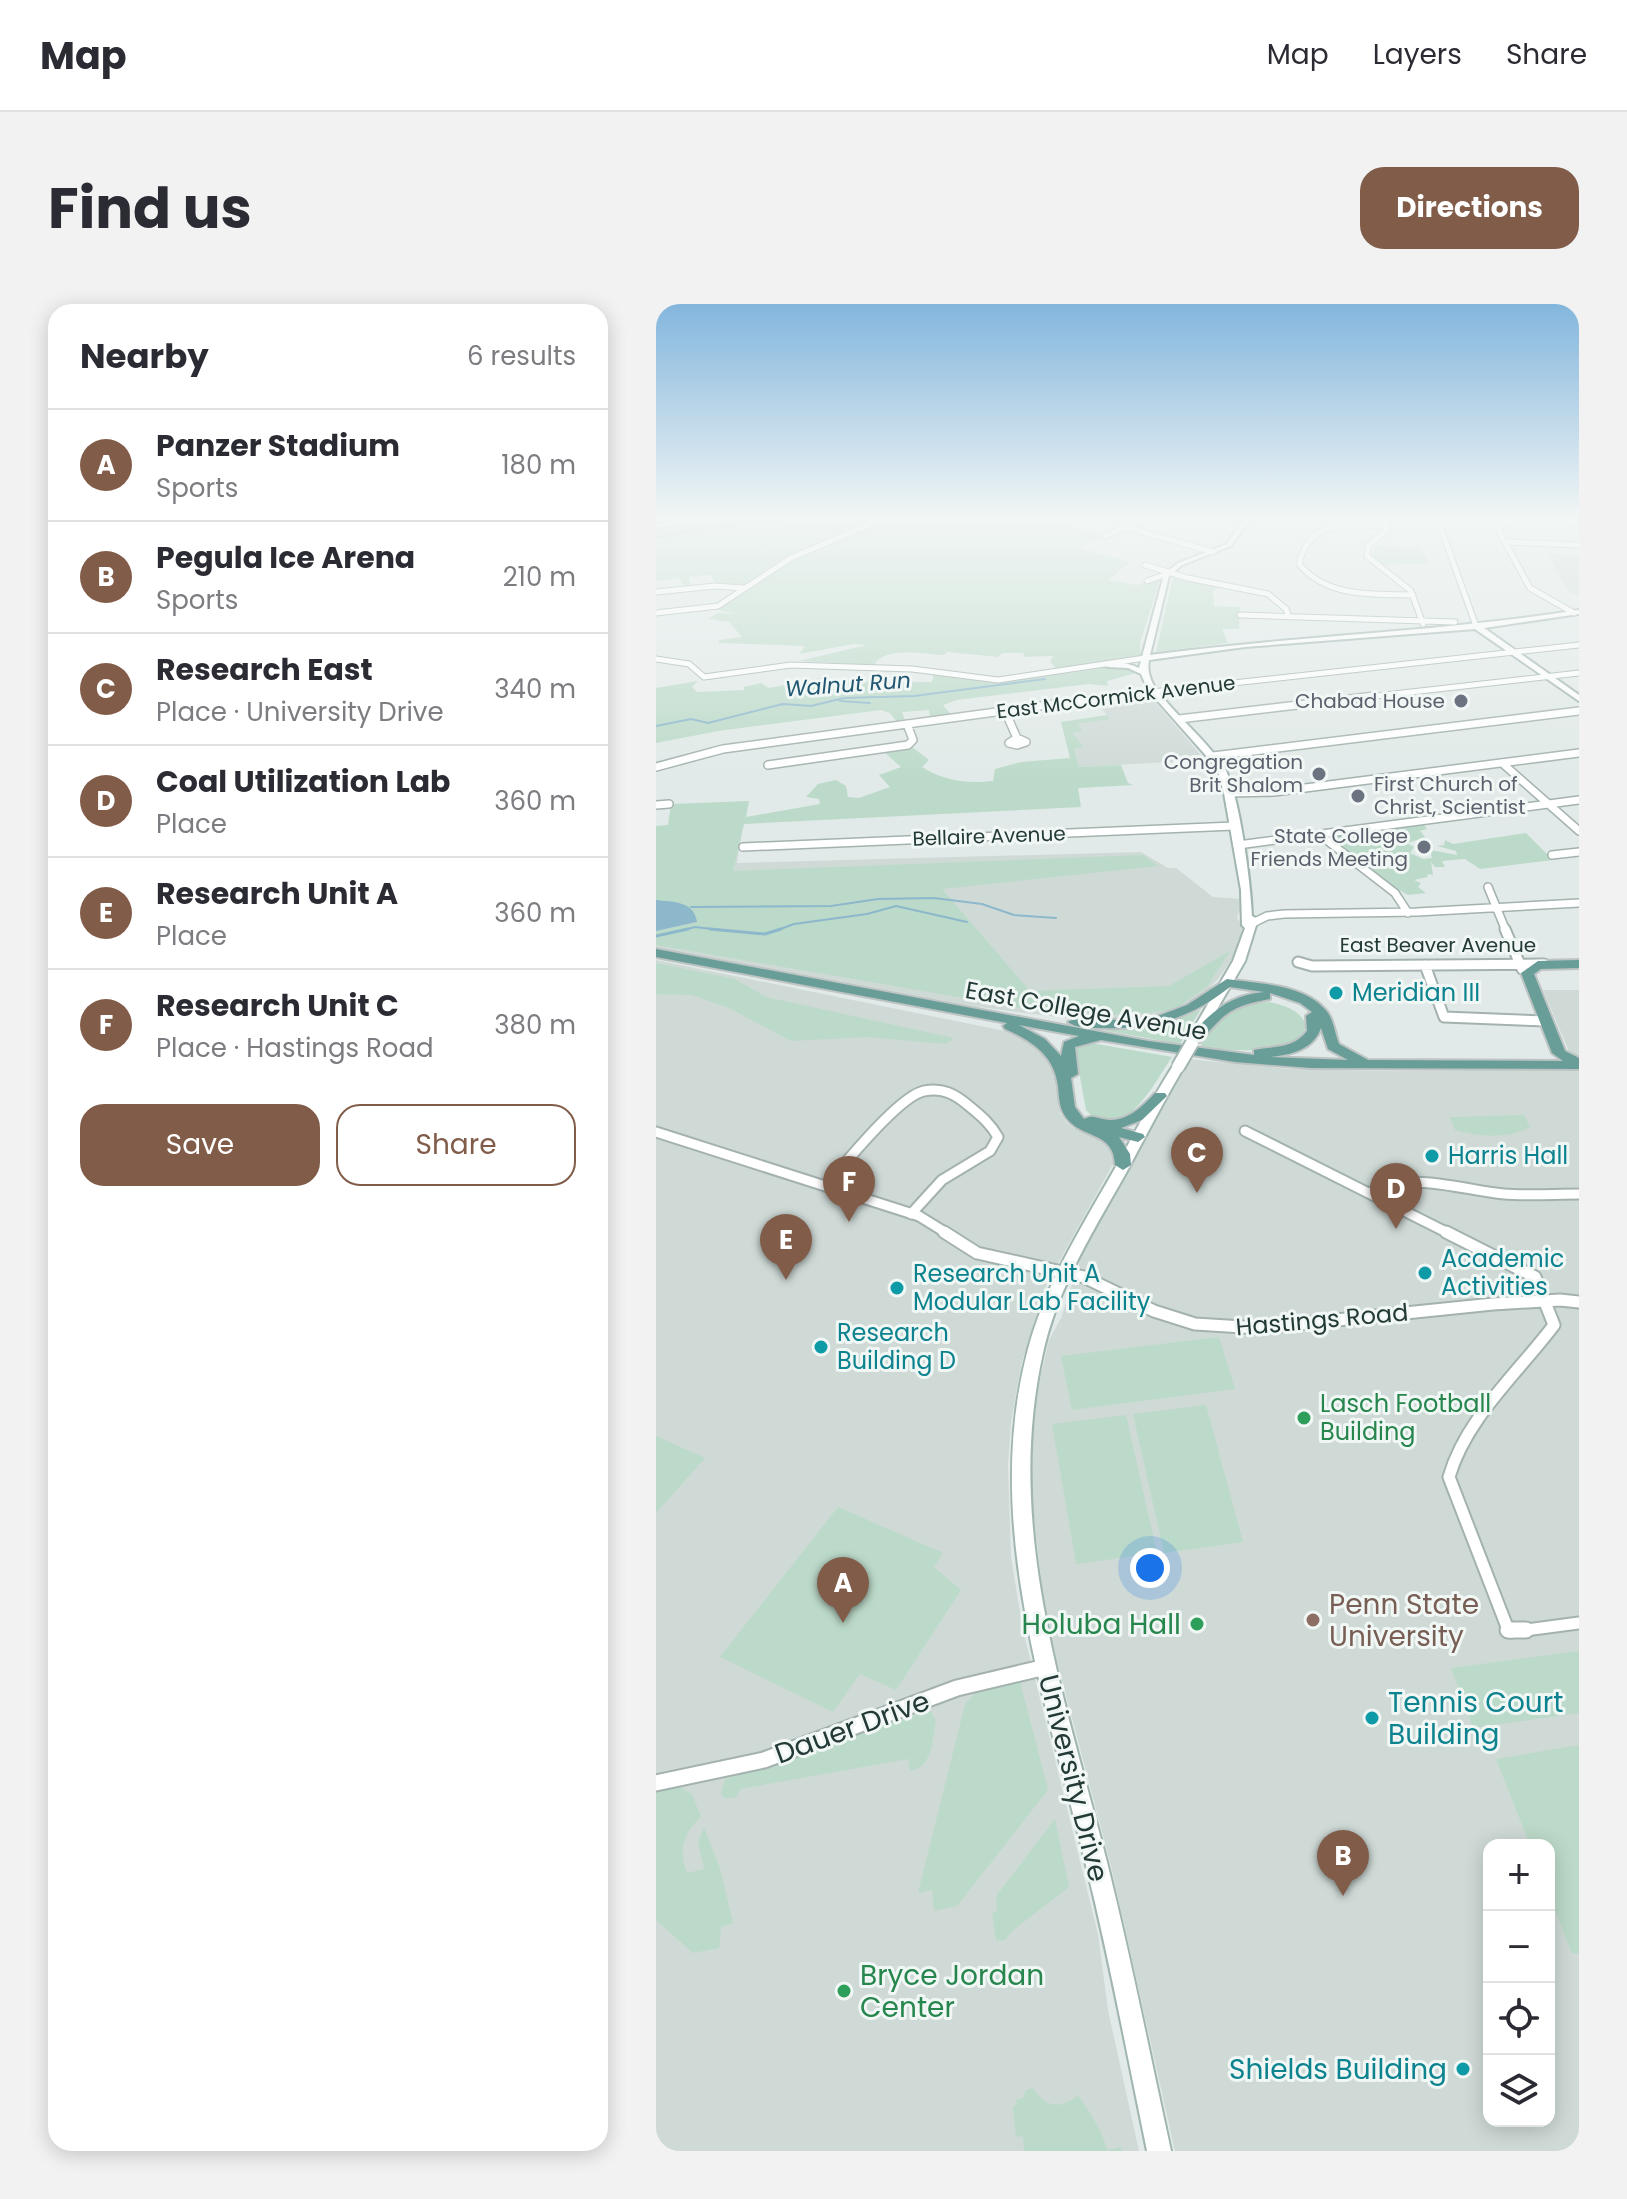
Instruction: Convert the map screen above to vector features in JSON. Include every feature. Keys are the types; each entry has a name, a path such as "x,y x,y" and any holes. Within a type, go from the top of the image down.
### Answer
{"main road":[{"path":"1108,665 1128,666 1143,672 1159,606"},
{"path":"1145,658 1224,647 1430,631 1576,612"},
{"path":"1476,626 1579,699"},
{"name":"University Drive","path":"1143,672 1154,692 1213,756 1229,793 1246,890 1253,911 1252,925 1246,947 1194,1045 1160,1096 1064,1272 1035,1352 1026,1396 1021,1450 1021,1515 1027,1576 1046,1667 1104,1897 1159,2151"},
{"name":"University Drive","path":"1246,890 1247,925 1252,925"},
{"name":"East College Avenue","path":"656,953 1112,1038 1194,1045 1262,1061 1371,1065 1579,1064"},
{"path":"1546,964 1530,968 1527,978 1559,1053 1579,1064"},
{"name":"East Beaver Avenue","path":"1546,964 1579,964"},
{"path":"974,1013 1104,1025 1140,1024 1171,1018 1195,1008 1227,983 1284,994 1310,1004 1324,1019 1333,1046 1371,1065"},
{"path":"1194,1045 1223,1008 1246,998 1267,996 1287,1000 1313,1016 1320,1026 1328,1064"},
{"path":"955,1009 1013,1027 1051,1050 1061,1067 1070,1114 1117,1142 1123,1151 1123,1165"},
{"path":"1194,1045 1291,1049 1312,1036 1313,1016"},
{"path":"1112,1038 1080,1040 1067,1049 1080,1111 1097,1123 1124,1124 1146,1113 1160,1096"},
{"name":"East College Avenue","path":"1513,1065 1552,1059 1559,1053"},
{"path":"1089,1127 1138,1137"}],"street":[{"path":"656,613 716,606"},
{"path":"1283,606 1289,617"},
{"path":"1416,606 1420,621 1430,631"},
{"path":"1469,606 1476,626"},
{"path":"1240,615 1455,622"},
{"name":"East McCormick Avenue","path":"656,767 713,750 1005,711 1579,645"},
{"path":"693,679 791,665 918,669 993,680 1145,658"},
{"path":"656,659 689,664 704,677"},
{"path":"1179,719 1579,673"},
{"path":"1005,711 1017,738"},
{"path":"1213,756 1579,711"},
{"path":"768,765 912,743 907,724"},
{"path":"1229,793 1274,792 1579,753"},
{"path":"1502,763 1579,831"},
{"path":"1238,845 1579,800"},
{"path":"656,805 669,804"},
{"name":"Bellaire Avenue","path":"743,847 1234,826"},
{"path":"1320,835 1395,893 1408,913"},
{"path":"1552,855 1579,852"},
{"path":"1488,887 1527,978"},
{"path":"1252,925 1264,917 1289,915 1408,913 1579,903"},
{"path":"1253,911 1289,915"},
{"name":"East Beaver Avenue","path":"1298,962 1312,966 1518,960 1546,964"},
{"path":"1425,965 1445,1018 1546,1021"},
{"path":"826,1185 906,1098 929,1089 949,1092 990,1123 998,1137 989,1152 940,1182 911,1214"},
{"path":"1245,1131 1529,1273 1537,1281 1554,1319 1553,1326 1453,1459 1449,1477 1509,1632 1579,1623"},
{"name":"Hastings Road","path":"656,1132 911,1214 926,1220 977,1253 1092,1280 1171,1318 1230,1329 1546,1300 1579,1302"},
{"path":"1369,1193 1382,1185 1427,1184 1507,1194 1579,1194"},
{"name":"Dauer Drive","path":"656,1783 764,1760 957,1688 1046,1667"}],"shaded area":[{"path":"1149,695 1205,760 1079,767 1074,749 1082,747 1071,733 1077,724 1109,718 1096,702"},
{"path":"743,824 737,863 1141,852 1168,868 1176,868 1213,897 1242,899 1244,911 1238,913 1237,918 1242,925 1239,948 1219,978 1195,1003 1148,1020 1096,1022 972,1006 656,947 656,828"},
{"path":"656,960 1015,1033 1029,1039 1053,1063 1059,1085 1060,1113 1066,1122 1073,1128 1110,1142 1117,1157 1046,1285 1021,1365 1011,1423 1008,1465 1011,1557 1023,1630 1098,1934 1108,2010 1139,2151 656,2151"},
{"path":"1543,990 1579,990 1579,1058 1571,1056"},
{"name":"Penn State University","path":"1188,1059 1289,1069 1579,1069 1579,2151 1175,2151 1111,1866 1043,1597 1031,1490 1032,1440 1038,1388 1049,1340 1061,1318 1081,1257"}],"green space":[{"path":"719,606 1152,606 1140,643 1141,656 1057,669 1050,662 1053,656 1023,657 1024,653 1002,653 998,657 947,652 944,655 895,653 879,659 874,665 799,661 867,645 854,644 799,654 805,646 718,643 719,640 742,637 729,622 708,619 718,613 735,614 715,609"},
{"path":"1166,606 1240,607 1239,629 1222,629 1228,643 1156,652"},
{"path":"1115,666 1139,672 1107,681 1108,686 1089,684 957,700 943,705 952,716 930,718 929,710 902,712 905,721 897,722 890,713 881,710 718,731 656,743 656,688 698,681 692,687 697,692 744,690 744,687 761,683 769,688 826,677 828,681 932,682 934,674 1002,679"},
{"path":"1107,715 1110,719 1078,724 1082,731 1072,733 1083,747 1074,749 1079,767 1121,765 1128,783 1133,785 1078,788 1081,807 744,824 733,871 1143,855 1158,866 942,889 1030,991 1169,986 1230,951 1207,987 1174,1010 1128,1015 1038,1011 656,945 656,931 695,923 681,903 656,900 656,826 668,825 671,804 749,801 746,817 820,804 819,799 806,797 818,784 836,780 846,786 848,797 859,798 890,787 879,775 901,767 884,752 911,746 929,760 922,767 939,776 965,782 993,781 995,769 1021,762 1070,758 1061,722"},
{"path":"1423,824 1427,829 1420,831 1429,842 1417,840 1407,843 1414,847 1410,853 1423,859 1432,858 1430,850 1457,855 1456,851 1437,846 1444,845 1445,840 1453,844 1526,833 1553,860 1480,869 1465,859 1442,861 1445,867 1435,867 1431,862 1433,875 1427,874 1428,877 1414,880 1421,883 1418,887 1426,893 1408,895 1399,890 1405,899 1329,837"},
{"path":"656,963 735,979 766,997 954,1038 946,1044 867,1037 791,1041 729,1008 692,995 656,994"},
{"path":"1270,1002 1300,1015 1306,1025 1302,1038 1266,1049 1200,1048 1212,1027 1227,1013 1246,1005"},
{"path":"1201,1009 1180,1044 1074,1025 1139,1027 1170,1021"},
{"path":"1084,1043 1172,1057 1136,1108 1112,1122 1099,1120 1086,1110 1075,1049"},
{"path":"1524,1115 1530,1127 1512,1134 1493,1136 1455,1130 1450,1117"},
{"path":"1219,1337 1235,1389 1072,1410 1061,1356"},
{"path":"1206,1405 1243,1542 1164,1553 1133,1414"},
{"path":"1126,1415 1157,1553 1076,1564 1052,1424"},
{"path":"656,1436 705,1458 656,1513"},
{"path":"838,1507 943,1553 934,1567 961,1590 896,1690 860,1674 833,1712 720,1657"},
{"path":"1579,1651 1579,1713 1473,1728 1451,1668"},
{"path":"1020,1681 1048,1790 957,1906 934,1911 932,1890 918,1893 965,1704 979,1689"},
{"path":"918,1710 930,1710 936,1721 930,1752 918,1768 910,1771 908,1759 740,1789 736,1798 724,1798 721,1794 725,1779 785,1761"},
{"path":"1579,1745 1579,1953 1572,1954 1555,1910 1555,1839 1528,1839 1496,1759"},
{"path":"679,1787 692,1794 701,1817 690,1829 684,1843 687,1873 704,1869 698,1842 704,1828 720,1868 733,1923 721,1927 719,1948 693,1953 656,1920 656,1790"},
{"path":"1055,1819 1069,1887 1005,1940 996,1941 992,1913 997,1911 996,1896"},
{"path":"1033,2088 1042,2099 1053,2104 1065,2103 1078,2095 1099,2128 1107,2150 1121,2147 1122,2151 1024,2151 1023,2136 1016,2137 1013,2106 1017,2105 1016,2100 1023,2098 1026,2090"}],"water":[{"path":"656,900 687,906 697,922 656,931"}],"waterway":[{"name":"Walnut Run","path":"656,726 691,719 708,723 783,704 811,706 844,698 914,696 1045,679"},
{"name":"Walnut Run","path":"840,701 870,703"},
{"path":"691,907 831,906 878,899 934,898 982,904 1014,915 1056,918"},
{"path":"777,930 794,924 867,914 896,906 967,922"},
{"path":"685,930 695,927 722,930"},
{"path":"710,929 722,930"},
{"path":"656,936 685,930"},
{"path":"680,931 685,930"},
{"path":"722,930 765,934 777,930"},
{"path":"722,930 730,931"}],"place":[{"name":"Chabad House","path":"1461,701"},
{"name":"Congregation Brit Shalom","path":"1319,774"},
{"name":"First Church of Christ, Scientist","path":"1358,796"},
{"name":"State College Friends Meeting","path":"1424,847"},
{"name":"Meridian III","path":"1336,993"},
{"name":"Harris Hall","path":"1432,1156"},
{"name":"Research East","path":"1197,1193"},
{"name":"Research Unit C","path":"849,1222"},
{"name":"Coal Utilization Lab","path":"1396,1229"},
{"name":"Academic Activities","path":"1425,1273"},
{"name":"Research Unit A","path":"786,1280"},
{"name":"Research Unit A Modular Lab Facility","path":"897,1288"},
{"name":"Research Building D","path":"821,1347"},
{"name":"Lasch Football Building","path":"1304,1418"},
{"name":"Penn State University","path":"1313,1620"},
{"name":"Panzer Stadium","path":"843,1623"},
{"name":"Holuba Hall","path":"1197,1624"},
{"name":"Tennis Court Building","path":"1372,1718"},
{"name":"Pegula Ice Arena","path":"1343,1896"},
{"name":"Bryce Jordan Center","path":"844,1991"},
{"name":"Shields Building","path":"1463,2069"}]}
